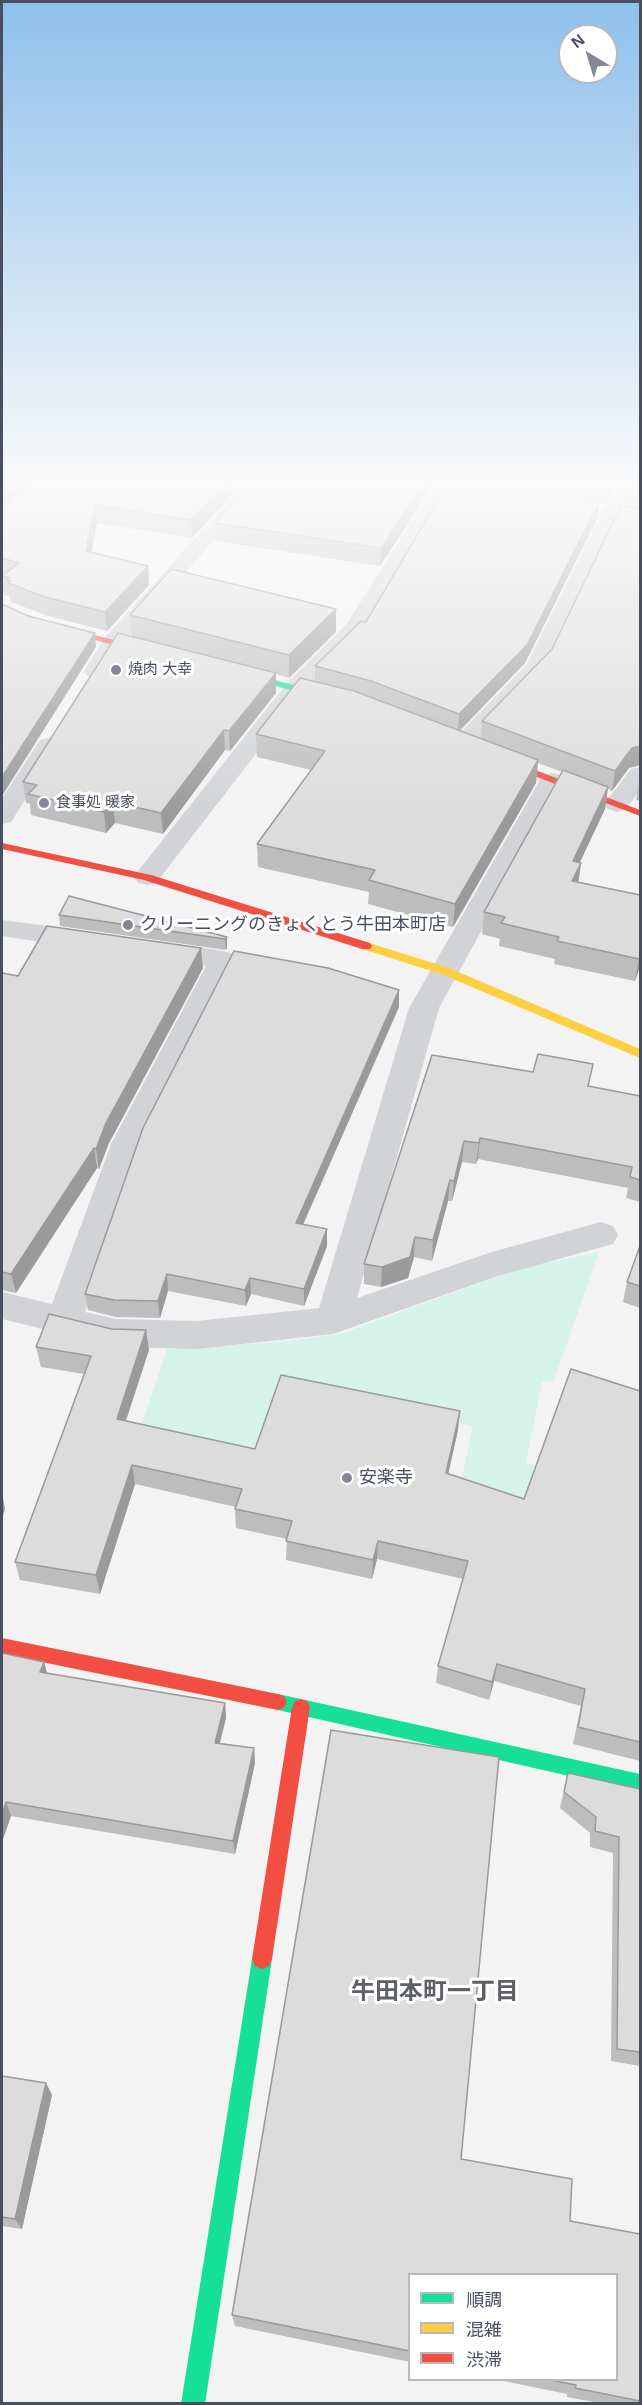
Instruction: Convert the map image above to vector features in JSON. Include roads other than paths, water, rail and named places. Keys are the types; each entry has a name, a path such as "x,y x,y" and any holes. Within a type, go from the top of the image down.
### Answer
{"street":[{"path":"82,692 114,641 157,593"},
{"path":"147,877 295,688 354,628 376,593"},
{"path":"578,593 537,667 466,747 640,813"},
{"path":"2,607 39,623 171,656"},
{"path":"216,668 350,703"},
{"path":"2,817 56,732"},
{"path":"618,804 640,774"},
{"path":"333,1320 424,1008 552,780"},
{"path":"2,846 147,877 446,971 640,1054"},
{"path":"2,928 223,960 127,1144 64,1321"},
{"path":"2,1306 116,1333 197,1335 333,1320 492,1265 601,1235"},
{"path":"2,1646 301,1707 640,1783"},
{"path":"193,2403 301,1707"}],"place":[{"name":"焼肉 大幸","path":"116,670"},
{"name":"食事処 暖家","path":"44,803"},
{"name":"クリーニングのきょくとう牛田本町店","path":"128,925"},
{"name":"安楽寺","path":"347,1478"}],"district":[{"name":"牛田本町一丁目","path":"435,1992"}]}
